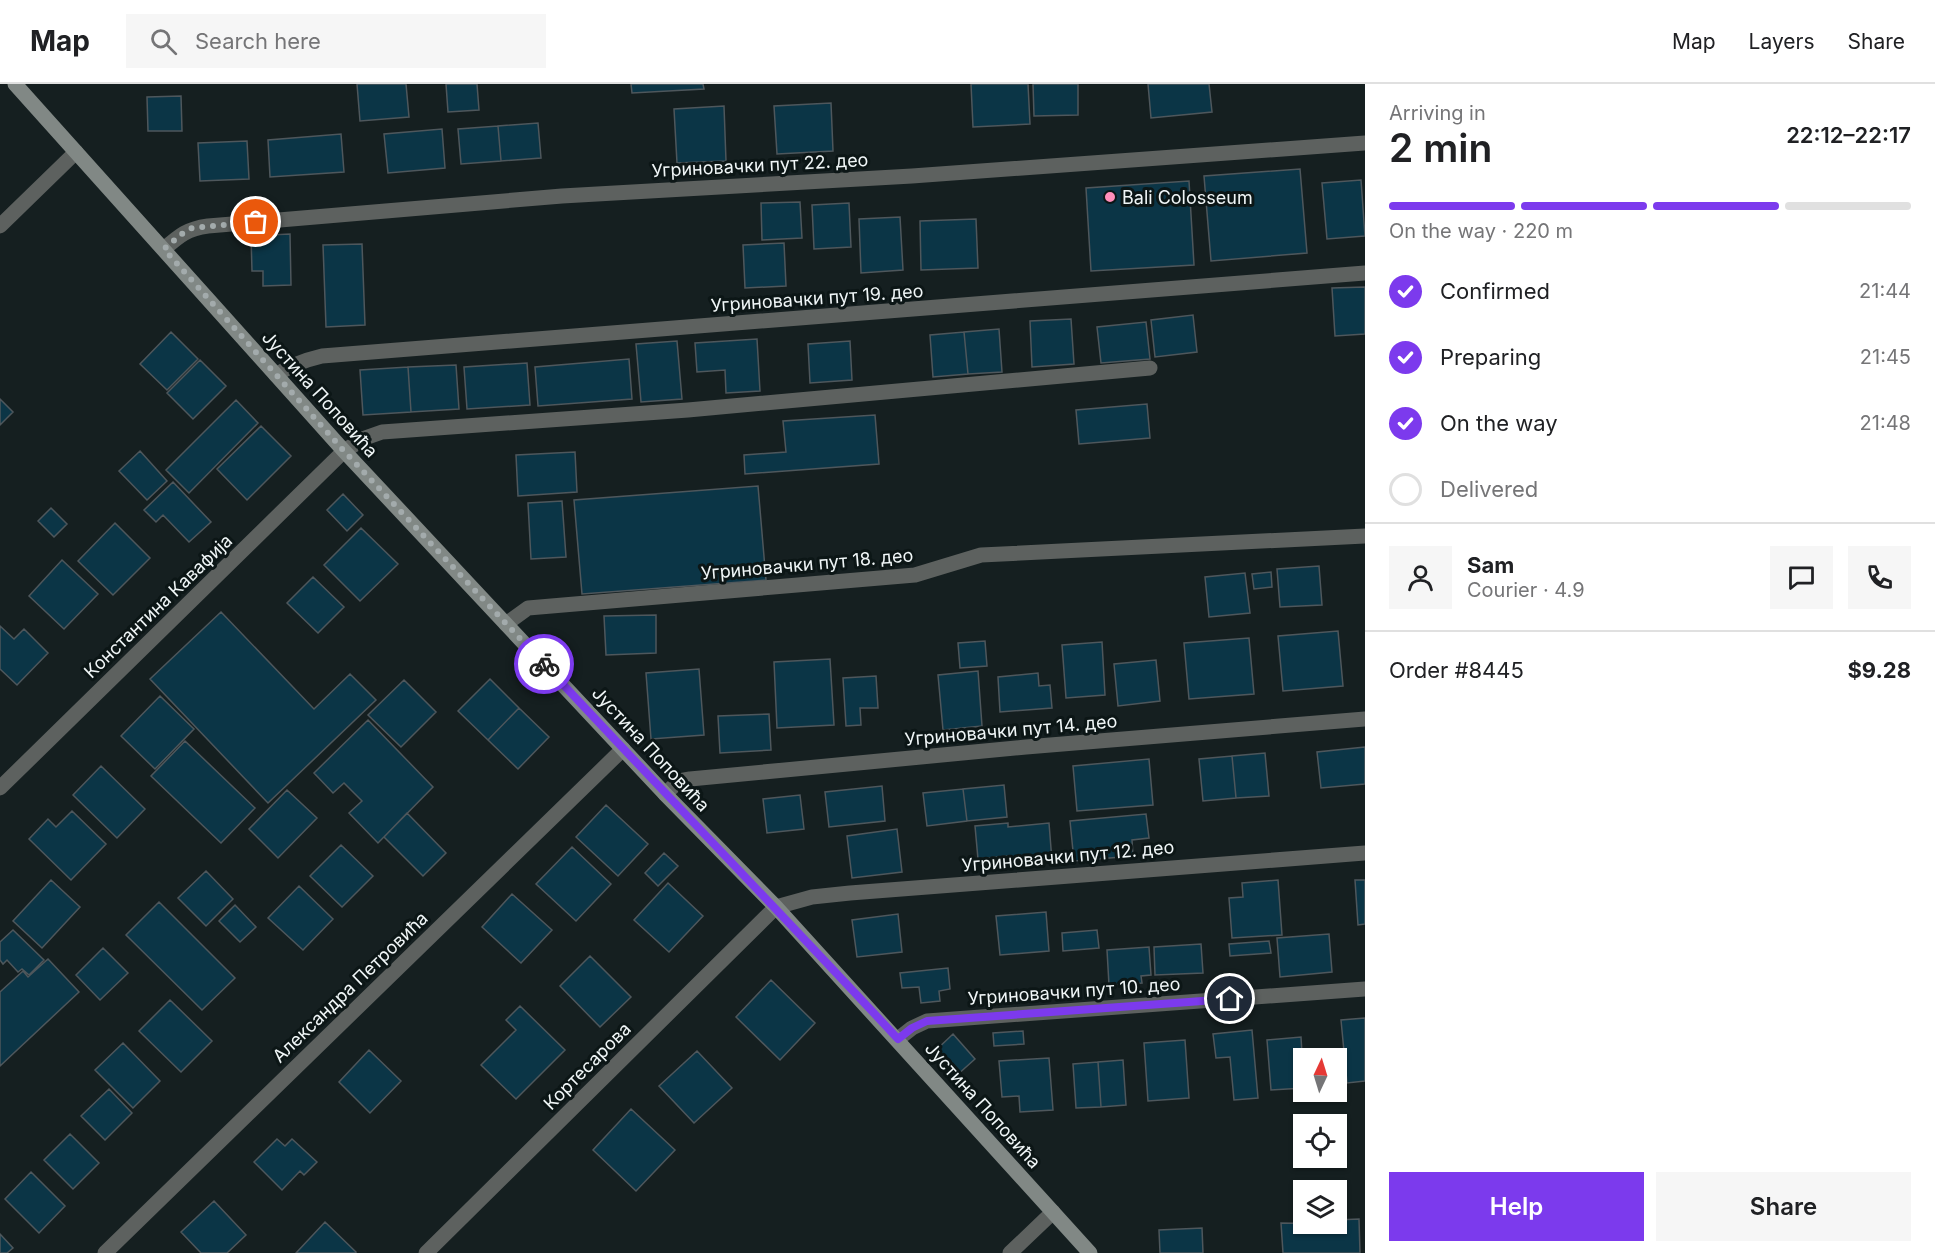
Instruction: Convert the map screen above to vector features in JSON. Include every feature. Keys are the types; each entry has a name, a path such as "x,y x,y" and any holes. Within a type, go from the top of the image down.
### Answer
{"street":[{"name":"Јустина Поповића","path":"20,85 76,152 344,451 665,794 776,907 898,1039 1089,1253"},
{"name":"Угриновачки пут 22. део","path":"164,249 192,228 208,226 562,196 912,176 1365,143"},
{"path":"0,226 76,152"},
{"name":"Угриновачки пут 19. део","path":"276,375 301,361 322,356 1365,273"},
{"name":"Константина Кавафија","path":"0,788 344,451 365,438 382,432 699,409 1150,368"},
{"name":"Угриновачки пут 18. део","path":"506,624 528,608 915,576 981,555 1365,536"},
{"name":"Угриновачки пут 14. део","path":"665,794 679,781 690,779 1038,746 1365,719"},
{"name":"Александра Петровића","path":"105,1253 623,749"},
{"name":"Угриновачки пут 12. део","path":"776,907 812,897 850,893 1365,853"},
{"name":"Кортесарова","path":"426,1253 776,907"},
{"name":"Угриновачки пут 10. део","path":"898,1039 912,1028 927,1021 1365,990"},
{"path":"1010,1253 1053,1212"}],"building":[{"path":"357,84 406,84 409,117 360,121"},
{"path":"446,84 477,84 479,110 448,112"},
{"path":"631,84 703,84 704,89 632,93"},
{"path":"971,84 1028,84 1030,124 973,127"},
{"path":"1033,84 1078,84 1078,115 1034,116"},
{"path":"1148,84 1209,84 1212,112 1151,118"},
{"path":"181,96 182,131 148,131 147,97"},
{"path":"831,103 833,151 777,154 774,106"},
{"path":"724,106 726,161 677,163 674,109"},
{"path":"538,123 541,158 501,161 498,126"},
{"path":"498,126 501,161 461,164 458,129"},
{"path":"442,129 445,168 388,173 384,134"},
{"path":"341,134 344,172 270,177 268,140"},
{"path":"247,141 249,179 200,181 198,143"},
{"path":"1300,169 1307,253 1211,261 1204,176"},
{"path":"1361,180 1365,236 1327,239 1322,183"},
{"path":"1189,181 1194,265 1091,271 1086,188"},
{"path":"800,202 802,238 762,240 761,203"},
{"path":"849,203 851,247 814,249 812,205"},
{"path":"900,217 903,270 861,273 859,219"},
{"path":"976,219 978,268 921,270 920,221"},
{"path":"290,234 291,285 263,286 263,271 252,271 251,236"},
{"path":"784,243 786,286 745,288 743,245"},
{"path":"362,244 365,325 326,327 323,245"},
{"path":"1365,287 1365,334 1335,336 1332,288"},
{"path":"1193,315 1197,352 1155,357 1151,320"},
{"path":"1071,319 1074,364 1032,367 1030,321"},
{"path":"1146,322 1150,359 1101,363 1097,327"},
{"path":"999,329 1002,372 968,374 964,332"},
{"path":"171,332 198,359 167,390 140,364"},
{"path":"964,332 968,374 933,377 930,335"},
{"path":"757,339 760,391 726,393 725,370 697,372 695,343"},
{"path":"677,341 682,399 641,402 636,344"},
{"path":"850,341 852,380 810,383 808,344"},
{"path":"629,359 632,399 538,406 535,367"},
{"path":"200,360 226,386 193,419 167,393"},
{"path":"527,363 530,405 467,409 464,367"},
{"path":"456,365 459,409 411,412 408,367"},
{"path":"408,367 411,412 363,415 360,370"},
{"path":"0,399 13,412 0,425"},
{"path":"236,400 258,423 189,493 166,470"},
{"path":"1147,404 1150,438 1079,444 1076,410"},
{"path":"875,415 879,464 745,474 744,455 786,452 783,421"},
{"path":"261,426 291,456 247,500 217,469"},
{"path":"140,451 167,481 147,500 119,471"},
{"path":"575,452 577,492 518,496 516,455"},
{"path":"173,482 211,522 189,542 163,515 156,522 144,510"},
{"path":"758,486 766,580 582,594 574,500"},
{"path":"343,494 363,515 347,531 327,510"},
{"path":"562,501 566,557 531,559 528,503"},
{"path":"51,508 67,524 54,537 38,521"},
{"path":"115,523 150,558 113,595 78,561"},
{"path":"361,528 398,564 360,601 324,565"},
{"path":"62,560 98,594 64,629 29,596"},
{"path":"1319,566 1322,605 1280,607 1277,569"},
{"path":"1271,572 1272,587 1254,589 1252,574"},
{"path":"1245,573 1250,613 1209,617 1205,577"},
{"path":"313,577 344,607 318,633 287,603"},
{"path":"221,612 314,709 350,674 376,700 268,803 150,679"},
{"path":"656,615 656,653 606,655 604,616"},
{"path":"0,626 14,639 24,629 48,653 17,685 0,669"},
{"path":"1338,631 1343,686 1283,691 1278,636"},
{"path":"1249,638 1254,694 1189,699 1184,643"},
{"path":"985,641 987,666 960,668 958,643"},
{"path":"1102,642 1105,695 1066,698 1062,645"},
{"path":"830,659 834,725 777,728 774,662"},
{"path":"1156,660 1160,701 1118,706 1114,664"},
{"path":"699,669 704,735 651,739 646,673"},
{"path":"978,671 982,726 943,730 938,675"},
{"path":"1038,673 1039,686 1050,685 1052,708 1000,712 998,677"},
{"path":"876,676 878,708 860,708 861,725 846,726 843,678"},
{"path":"490,679 519,708 488,740 458,711"},
{"path":"404,680 436,712 401,747 368,715"},
{"path":"160,696 194,729 155,769 121,736"},
{"path":"519,708 549,737 518,769 488,740"},
{"path":"769,714 771,750 720,753 718,716"},
{"path":"368,720 433,787 378,843 349,813 362,801 344,783 333,793 314,773"},
{"path":"185,741 255,808 221,843 151,776"},
{"path":"1365,747 1365,784 1321,788 1317,752"},
{"path":"1265,753 1269,796 1236,798 1232,756"},
{"path":"1232,756 1236,798 1203,801 1199,759"},
{"path":"1149,759 1153,805 1077,811 1073,766"},
{"path":"101,766 145,809 117,838 73,795"},
{"path":"1004,785 1007,817 967,821 963,789"},
{"path":"882,786 885,821 829,827 825,792"},
{"path":"963,789 967,821 927,826 923,793"},
{"path":"287,790 317,818 278,858 249,829"},
{"path":"800,795 804,829 767,833 763,799"},
{"path":"606,805 648,844 618,876 576,837"},
{"path":"72,811 106,844 71,880 29,839 48,819 56,827"},
{"path":"407,813 446,853 423,876 384,837"},
{"path":"1146,814 1149,838 1132,840 1133,856 1074,861 1070,821"},
{"path":"1008,823 1008,827 1049,823 1052,861 1008,864 1008,856 978,859 975,826"},
{"path":"897,829 902,872 852,878 847,836"},
{"path":"341,845 373,876 342,907 310,876"},
{"path":"572,847 611,884 576,921 536,884"},
{"path":"664,853 678,866 658,886 645,873"},
{"path":"206,871 233,899 206,926 178,898"},
{"path":"51,880 80,907 42,948 13,921"},
{"path":"1278,880 1282,935 1232,938 1229,898 1243,897 1242,883"},
{"path":"1355,880 1365,880 1365,924 1358,925"},
{"path":"668,883 703,916 669,952 634,920"},
{"path":"299,886 333,919 303,950 268,918"},
{"path":"512,894 552,930 521,963 482,927"},
{"path":"159,902 235,978 202,1010 126,935"},
{"path":"235,905 256,927 240,942 219,921"},
{"path":"1046,912 1049,951 1000,955 996,916"},
{"path":"898,914 902,952 857,957 852,920"},
{"path":"13,930 44,960 29,975 22,969 18,972 7,960 3,964 0,960 0,942"},
{"path":"1097,930 1099,948 1063,951 1062,933"},
{"path":"1329,934 1332,972 1280,977 1277,938"},
{"path":"1269,941 1271,953 1230,956 1229,944"},
{"path":"1201,944 1203,973 1155,975 1154,947"},
{"path":"1149,947 1151,975 1141,976 1142,983 1109,985 1107,950"},
{"path":"103,948 128,973 100,1000 76,975"},
{"path":"590,956 631,997 600,1027 560,986"},
{"path":"48,959 79,992 0,1066 0,992 23,971 28,977"},
{"path":"948,968 950,989 939,991 940,1001 921,1003 919,987 902,988 900,973"},
{"path":"771,980 815,1023 780,1060 736,1017"},
{"path":"170,1000 212,1041 181,1072 139,1031"},
{"path":"520,1006 565,1050 516,1099 481,1065 516,1030 506,1020"},
{"path":"1365,1018 1365,1081 1347,1083 1347,1048 1344,1048 1341,1020"},
{"path":"1252,1030 1258,1098 1234,1100 1230,1057 1216,1058 1213,1034"},
{"path":"1023,1031 1024,1044 994,1046 993,1033"},
{"path":"953,1034 975,1059 956,1076 934,1052"},
{"path":"1301,1037 1302,1048 1293,1048 1293,1089 1271,1090 1267,1040"},
{"path":"1185,1040 1189,1098 1148,1101 1144,1043"},
{"path":"123,1043 160,1081 133,1108 95,1070"},
{"path":"369,1050 401,1081 370,1113 339,1082"},
{"path":"697,1051 732,1088 694,1123 659,1086"},
{"path":"1049,1058 1053,1110 1020,1112 1019,1096 1002,1097 999,1061"},
{"path":"1123,1060 1126,1105 1101,1107 1098,1062"},
{"path":"1098,1062 1101,1107 1076,1108 1073,1064"},
{"path":"109,1089 132,1113 105,1140 81,1116"},
{"path":"631,1109 675,1150 636,1191 593,1150"},
{"path":"70,1134 99,1163 73,1189 44,1160"},
{"path":"277,1139 285,1146 292,1139 317,1162 304,1175 300,1171 282,1190 254,1162"},
{"path":"31,1172 65,1206 39,1233 5,1199"},
{"path":"214,1201 246,1235 227,1253 201,1253 181,1232"},
{"path":"1359,1219 1360,1253 1283,1253 1281,1223 1293,1223 1293,1234 1347,1234 1347,1220"},
{"path":"325,1222 356,1252 356,1253 296,1253"},
{"path":"1202,1228 1203,1253 1160,1253 1159,1230"},
{"path":"0,1234 13,1248 7,1253 0,1253"}],"way so far":[{"path":"256,222 192,228 164,249 344,451 544,664"}],"place":[{"name":"Bali Colosseum","path":"1110,197"}],"route":[{"path":"544,664 665,794 776,907 898,1039 912,1028 927,1021 1230,999"}]}
